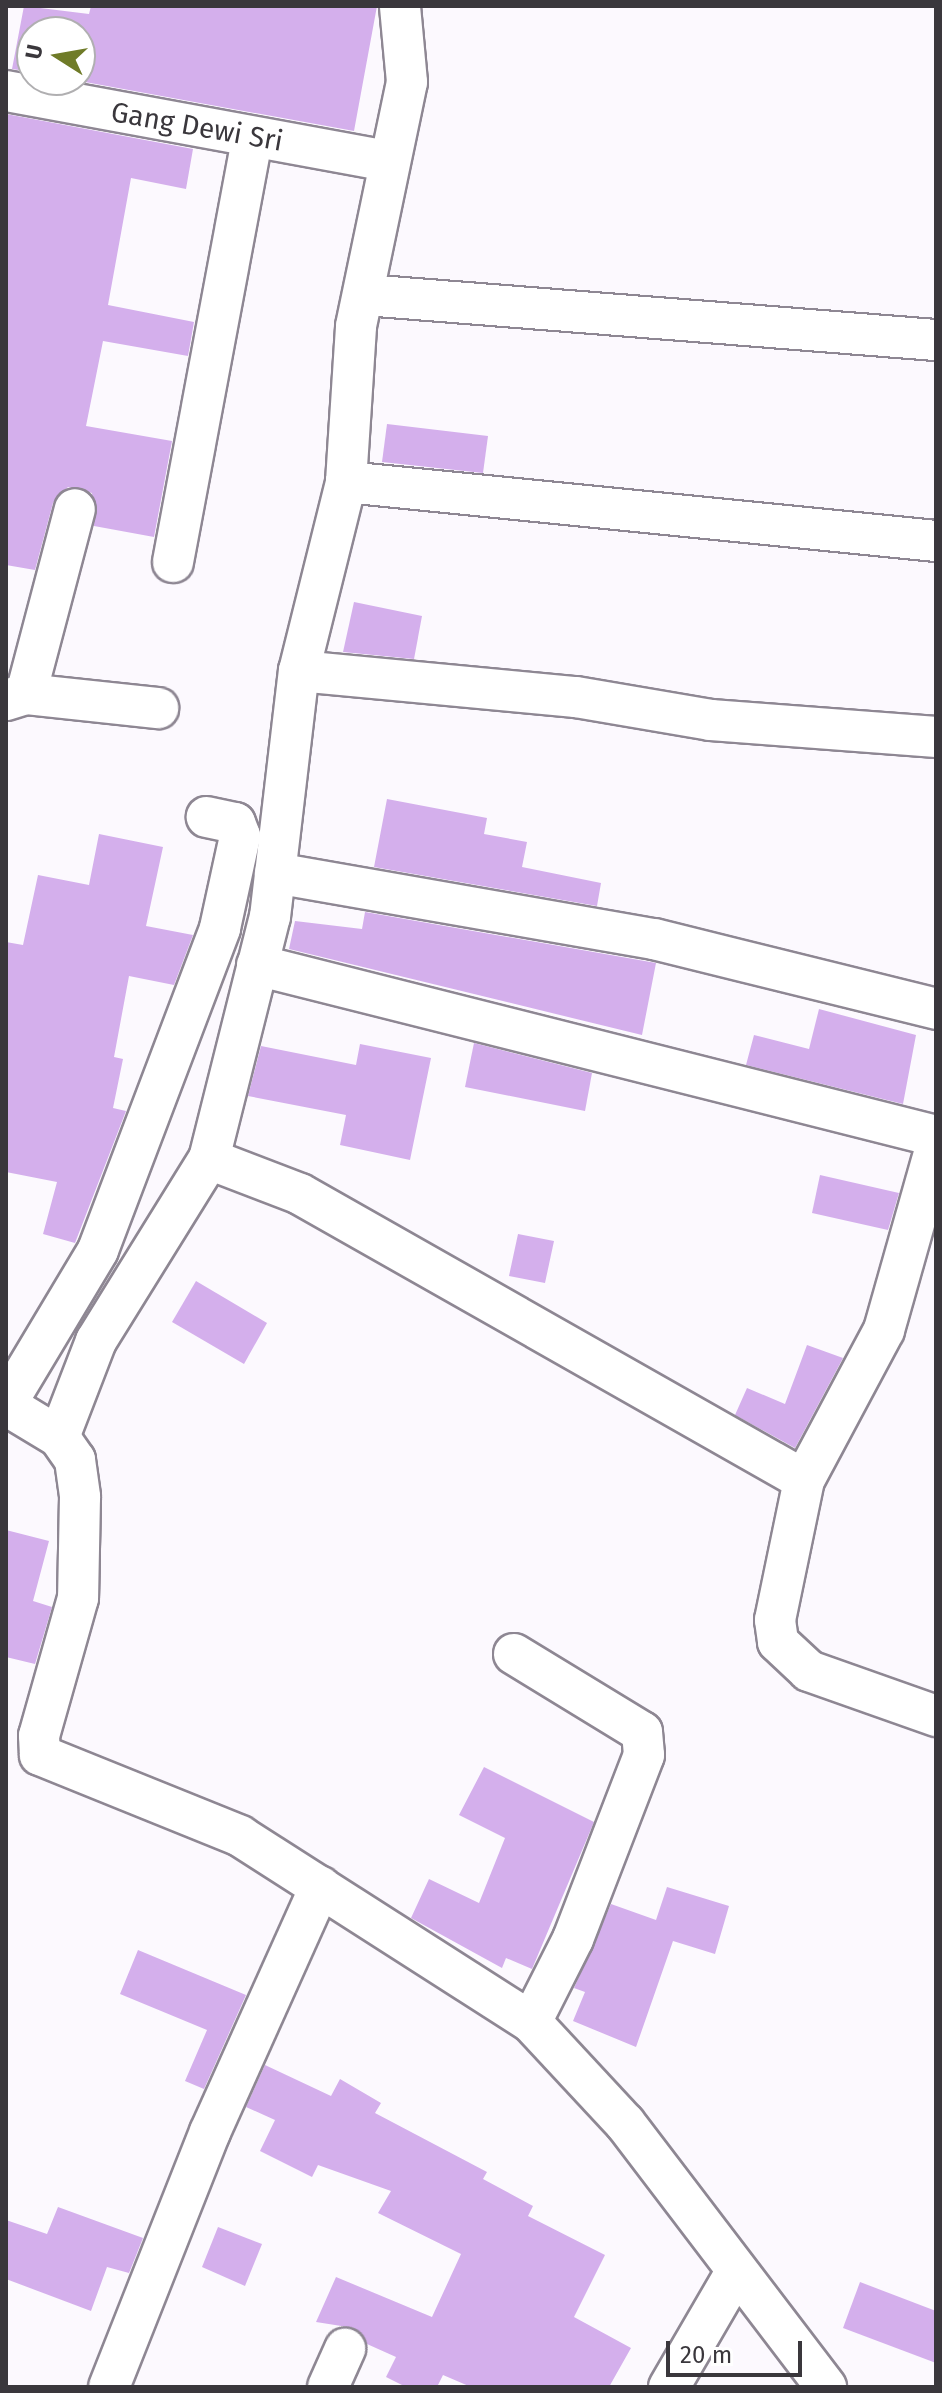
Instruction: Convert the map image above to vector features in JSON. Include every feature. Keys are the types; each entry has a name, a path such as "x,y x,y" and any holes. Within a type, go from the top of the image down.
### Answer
{"street":[{"path":"59,1437 96,1341 209,1159 257,965 275,873 299,671 346,482 356,326 365,295 388,161 407,82 400,6"},
{"name":"Gang Dewi Sri","path":"6,91 252,139 388,161"},
{"path":"173,562 252,139"},
{"path":"365,295 936,340"},
{"path":"346,482 936,541"},
{"path":"75,509 16,697 158,708"},
{"path":"299,671 576,697 711,720 936,737"},
{"path":"207,817 235,823 240,836 220,928 98,1250 6,1404 59,1437 75,1460 82,1544 78,1598 39,1736 40,1755 240,1836 531,2022 625,2123 826,2387"},
{"path":"275,873 654,939 936,1009"},
{"path":"257,965 936,1136"},
{"path":"936,1146 884,1330 804,1480 775,1620 778,1642 809,1671 936,1716"},
{"path":"209,1159 300,1194 804,1480"},
{"path":"514,1654 642,1732 644,1755 573,1939 531,2022"},
{"path":"109,2387 210,2132 320,1887"},
{"path":"669,2387 736,2272"},
{"path":"328,2387 345,2349"}],"building":[{"path":"24,6 89,14 91,6 377,6 354,131 96,84 96,16 22,16"},
{"path":"16,48 16,70 12,69"},
{"path":"6,114 193,149 186,189 131,178 108,305 194,322 188,356 103,341 86,426 172,441 154,537 94,526 92,493 68,487 53,503 35,570 6,565"},
{"path":"387,424 488,436 483,473 382,462"},
{"path":"354,602 422,616 414,659 343,652"},
{"path":"387,799 487,818 484,834 527,842 522,867 601,883 597,906 374,867"},
{"path":"99,834 163,847 146,926 193,935 174,985 129,976 114,1057 123,1059 113,1108 126,1111 75,1243 43,1234 57,1182 6,1172 6,942 23,945 38,875 89,885"},
{"path":"365,912 656,963 642,1035 289,949 295,921 362,929"},
{"path":"819,1009 916,1035 903,1104 746,1065 754,1035 809,1049"},
{"path":"474,1043 592,1073 585,1111 465,1087"},
{"path":"360,1044 431,1058 410,1160 340,1145 346,1115 248,1096 261,1046 356,1065"},
{"path":"820,1175 899,1193 888,1230 812,1213"},
{"path":"518,1234 554,1241 545,1283 509,1276"},
{"path":"196,1281 267,1323 244,1364 172,1322"},
{"path":"807,1345 843,1358 795,1448 735,1415 747,1388 785,1404"},
{"path":"6,1530 49,1541 33,1601 52,1607 35,1664 6,1657"},
{"path":"484,1767 594,1822 532,1969 506,1958 502,1968 411,1918 429,1879 479,1903 505,1838 459,1815"},
{"path":"667,1887 729,1906 715,1954 673,1941 636,2047 573,2021 585,1992 574,1988 611,1904 656,1920"},
{"path":"138,1950 246,1995 204,2089 185,2081 207,2030 120,1994"},
{"path":"265,2065 331,2096 340,2079 381,2103 375,2113 487,2172 483,2179 533,2206 528,2216 605,2255 574,2317 631,2348 609,2387 471,2387 443,2375 437,2387 406,2387 386,2377 396,2357 367,2344 354,2328 316,2322 336,2277 432,2317 461,2254 378,2213 391,2191 318,2165 312,2177 260,2151 275,2120 246,2107"},
{"path":"58,2207 143,2238 129,2273 107,2267 91,2311 6,2279 6,2220 47,2234"},
{"path":"218,2227 262,2244 245,2286 202,2267"},
{"path":"860,2282 936,2311 936,2363 843,2328"}]}
